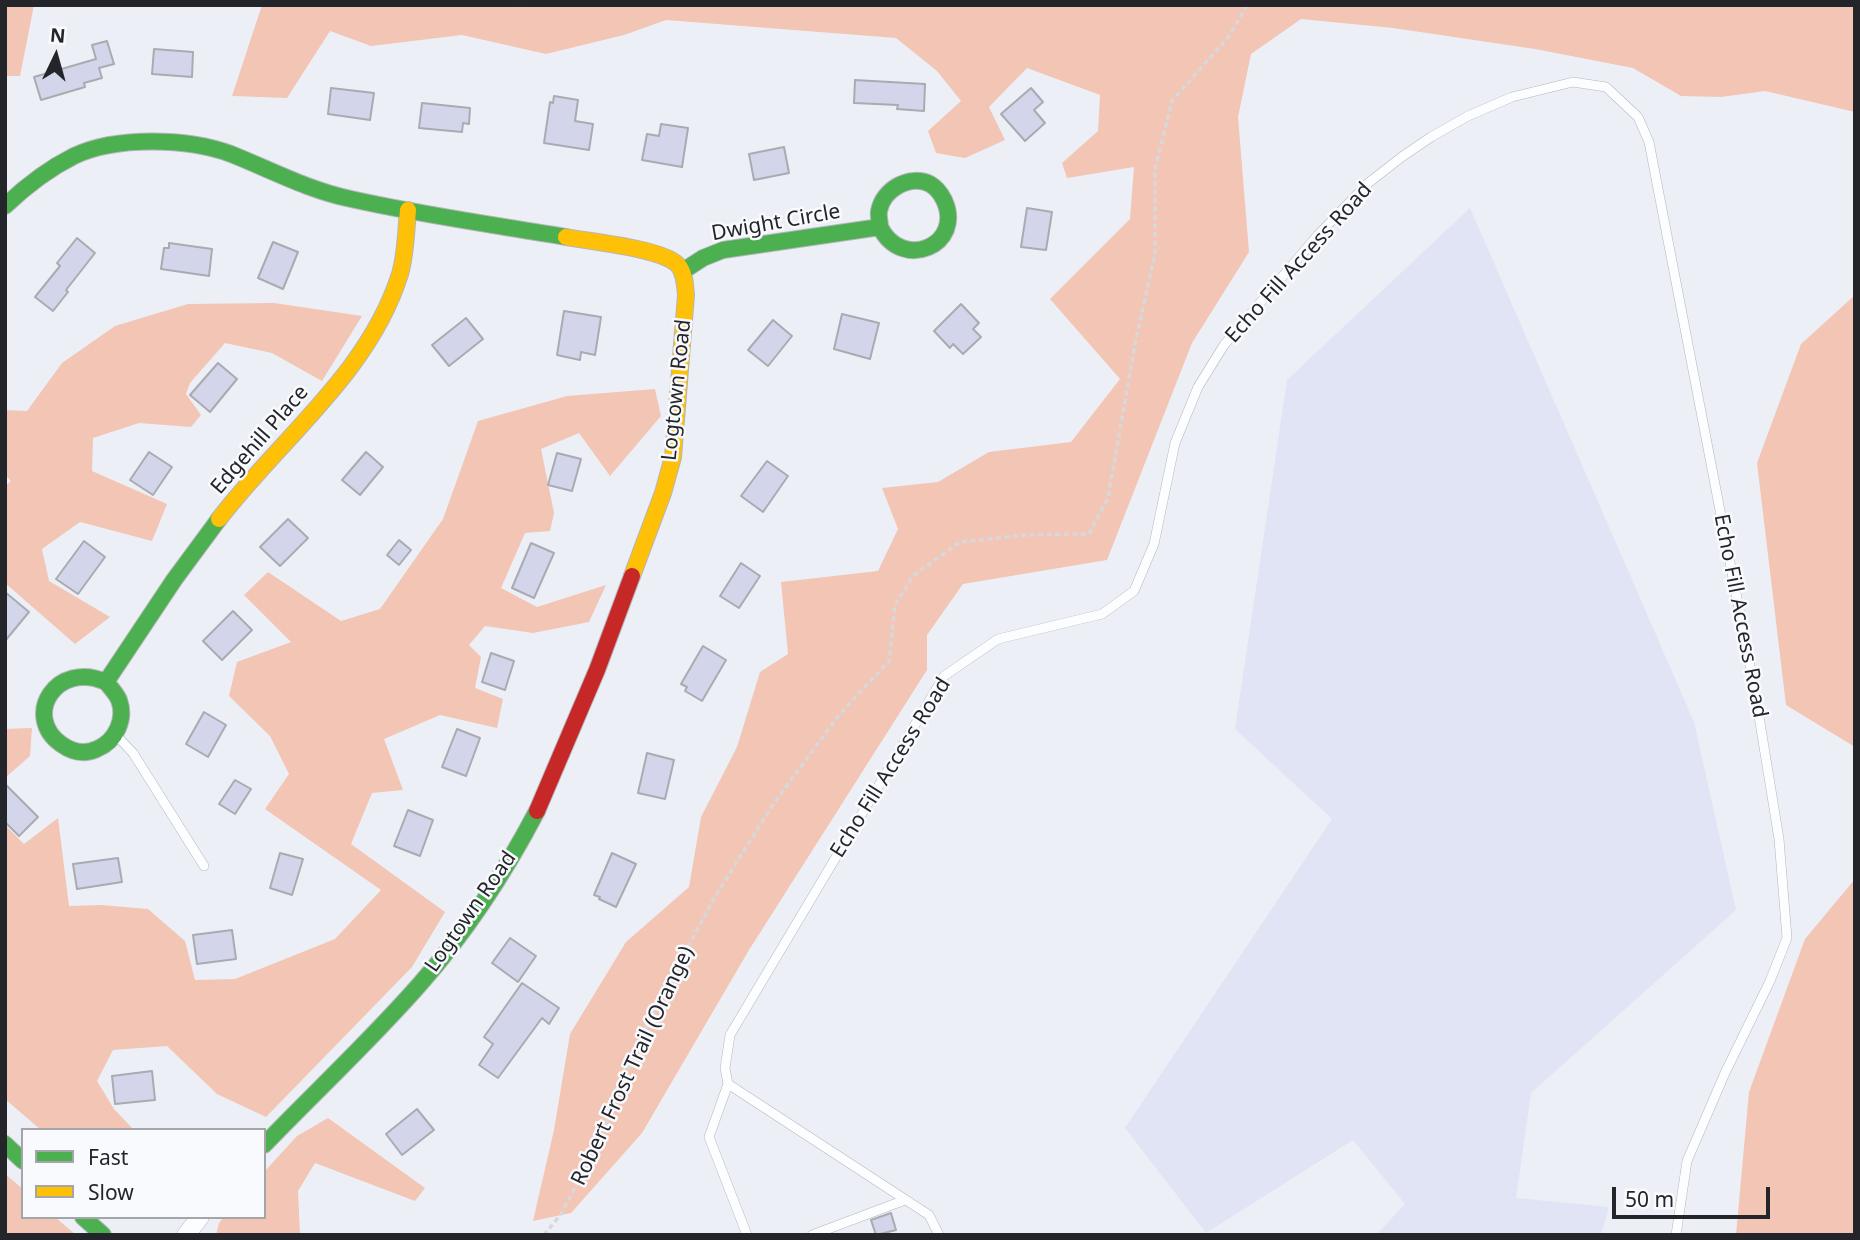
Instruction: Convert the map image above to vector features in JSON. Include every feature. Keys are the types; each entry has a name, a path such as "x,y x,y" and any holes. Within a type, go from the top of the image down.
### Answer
{"main road":[{"path":"5,206 33,180 76,155 115,145 157,141 198,144 230,154 312,188 349,199 644,251 675,262 683,271"},
{"path":"917,181 932,185 946,203 949,218 945,231 937,242 925,249 911,251 898,247 887,239 880,227 880,204 888,191 901,182 917,181"},
{"name":"Edgehill Place","path":"106,682 162,597 226,510 352,366 373,336 401,271 408,210"},
{"name":"Dwight Circle","path":"683,271 704,257 723,250 880,227"},
{"name":"Logtown Road","path":"266,1143 421,983 476,911 517,849 540,806 642,554 673,457 686,295 683,271"},
{"path":"85,675 106,682 117,694 122,709 116,735 99,749 88,752 71,750 53,738 45,718 48,696 64,680 85,675"},
{"path":"5,1144 21,1159"},
{"path":"85,1219 103,1235"}],"street":[{"path":"186,1235 198,1219"}],"lane":[{"name":"Echo Fill Access Road","path":"728,1084 725,1068 730,1035 944,676 998,639 1102,614 1134,591 1154,544 1175,443 1198,387 1224,345 1318,235 1367,184 1431,137 1468,116 1512,97 1562,84 1573,82 1606,87 1638,117 1649,142 1755,692 1779,839 1787,937 1770,981 1725,1073 1687,1161 1676,1235"},
{"path":"116,735 133,753 204,866"},
{"path":"747,1235 709,1137 728,1084 929,1215 940,1235"},
{"path":"812,1235 905,1200"}],"path":[{"name":"Robert Frost Trail (Orange)","path":"544,1235 561,1214 596,1149 644,1031 714,898 774,803 839,715 889,661 895,605 913,576 960,542 1025,535 1089,534 1108,498 1131,364 1155,254 1155,169 1172,100 1229,36 1247,5"}],"shaded area":[{"path":"5,5 34,5 20,76 5,76"},
{"path":"262,5 1855,5 1855,112 1765,91 1721,97 1681,96 1633,68 1535,49 1393,28 1301,19 1251,54 1238,117 1249,252 1192,343 1107,560 963,584 927,635 927,670 749,950 642,1133 571,1213 533,1221 554,1130 570,1034 626,942 689,887 701,817 737,747 760,672 788,654 781,582 878,571 898,529 882,488 938,482 989,452 1071,442 1120,379 1050,299 1130,219 1134,167 1067,178 1062,163 1098,131 1100,95 1027,68 989,107 1005,140 965,158 936,153 928,131 961,101 937,71 896,38 666,20 624,35 546,54 462,35 371,46 330,31 287,98 232,96"},
{"path":"1470,208 1694,722 1736,910 1531,1093 1516,1198 1609,1207 1601,1235 1376,1235 1405,1204 1353,1140 1206,1233 1125,1128 1332,819 1235,729 1287,380"},
{"path":"1855,295 1855,747 1786,705 1757,463 1801,344"},
{"path":"274,303 362,316 322,381 272,353 225,343 190,383 186,394 201,415 191,427 139,423 93,438 92,471 167,504 152,541 80,522 42,549 49,581 110,617 75,644 5,583 5,486 11,481 5,475 5,410 27,411 62,363 115,326 188,304"},
{"path":"655,389 661,416 610,476 579,433 541,449 554,513 550,531 525,533 501,588 537,607 606,585 589,622 533,633 485,626 469,645 481,657 475,688 503,699 497,728 440,715 384,739 403,790 372,793 351,844 445,912 412,967 266,1117 217,1094 167,1046 113,1050 97,1081 114,1109 132,1128 39,1128 5,1099 5,825 24,844 58,818 69,906 101,905 148,909 185,941 195,980 235,979 335,939 381,890 265,809 289,774 270,736 229,696 237,662 291,642 244,595 268,572 341,621 380,609 443,519 478,421 567,396"},
{"path":"32,728 30,756 5,778 5,729"},
{"path":"1855,879 1855,1235 1736,1235 1749,1092 1805,939"},
{"path":"328,1118 425,1188 415,1201 315,1163 298,1191 300,1235 216,1235 222,1219 266,1219 266,1170 297,1136"},
{"path":"5,1174 21,1187 21,1219 57,1219 76,1235 5,1235"}],"building":[{"path":"107,41 114,64 99,68 102,78 84,83 85,87 41,100 34,77 96,59 92,45"},
{"path":"154,49 193,52 192,77 152,74"},
{"path":"855,80 925,84 924,111 897,109 898,105 854,103"},
{"path":"331,88 374,93 370,120 328,114"},
{"path":"1031,88 1043,102 1034,110 1045,123 1025,141 1001,114"},
{"path":"554,96 578,100 575,121 593,124 589,150 544,143 550,102 553,103"},
{"path":"422,103 470,108 469,124 463,123 462,132 419,128"},
{"path":"661,124 688,128 682,167 642,160 647,134 659,136"},
{"path":"784,147 789,173 754,180 749,154"},
{"path":"1027,208 1052,212 1046,250 1021,247"},
{"path":"77,238 95,253 53,311 35,297 60,266 57,263"},
{"path":"273,242 298,252 283,289 258,278"},
{"path":"169,243 212,249 209,276 161,269 164,248 169,248"},
{"path":"961,304 979,323 973,329 981,337 963,354 953,344 950,348 934,331"},
{"path":"564,311 601,317 595,355 581,352 580,360 557,355"},
{"path":"842,314 879,323 870,359 834,349"},
{"path":"466,318 483,339 449,366 432,345"},
{"path":"773,320 792,336 768,366 748,350"},
{"path":"218,363 237,379 210,412 190,395"},
{"path":"149,452 172,467 153,495 130,480"},
{"path":"366,452 383,467 360,495 342,480"},
{"path":"557,453 581,459 572,491 548,485"},
{"path":"767,461 788,476 763,512 741,496"},
{"path":"288,519 308,538 280,566 260,547"},
{"path":"399,540 411,550 399,565 387,555"},
{"path":"84,541 105,557 78,594 56,579"},
{"path":"531,543 554,553 534,598 512,588"},
{"path":"741,563 760,576 739,608 720,596"},
{"path":"5,592 29,612 5,641"},
{"path":"233,611 252,630 222,660 203,641"},
{"path":"703,646 726,660 702,701 685,691 687,687 681,684"},
{"path":"491,653 514,661 505,690 482,682"},
{"path":"204,712 226,725 208,757 186,744"},
{"path":"457,729 480,738 466,776 442,767"},
{"path":"647,753 674,760 665,799 638,793"},
{"path":"235,780 251,789 235,814 219,804"},
{"path":"5,784 38,817 19,836 5,822"},
{"path":"408,810 433,820 420,856 394,846"},
{"path":"280,853 303,859 292,895 270,888"},
{"path":"612,853 636,864 616,907 594,895"},
{"path":"118,858 122,882 77,889 73,864"},
{"path":"232,930 236,959 197,964 193,935"},
{"path":"510,938 536,956 518,982 492,963"},
{"path":"522,983 559,1008 549,1024 542,1018 498,1078 479,1065 493,1044 484,1037"},
{"path":"152,1071 155,1100 115,1104 112,1076"},
{"path":"417,1109 434,1130 402,1155 386,1134"},
{"path":"891,1213 896,1230 876,1235 871,1220"}],"traffic: fast":[{"path":"5,206 46,172 74,156 131,142 174,142 231,154 305,185 351,199 566,237"},
{"path":"683,271 703,258 723,250 880,227 879,213 886,196 906,182 922,181 930,184 944,200 948,216 946,230 939,240 928,247 915,250 902,248 890,241 880,227"},
{"path":"106,682 118,697 121,707 120,722 114,735 104,745 87,752 74,751 61,744 50,732 45,719 45,706 50,694 72,678 88,677 106,682 174,580 219,519"},
{"path":"266,1143 382,1025 437,964 484,901 537,811"},
{"path":"5,1144 21,1159"},
{"path":"85,1219 103,1235"}],"traffic: slow":[{"path":"219,519 321,404 367,343 386,310 400,274 408,210"},
{"path":"566,237 624,246 668,258 677,264 684,279 686,295 673,457 663,493 632,576"}],"traffic: jam":[{"path":"537,811 597,670 632,576"}]}
